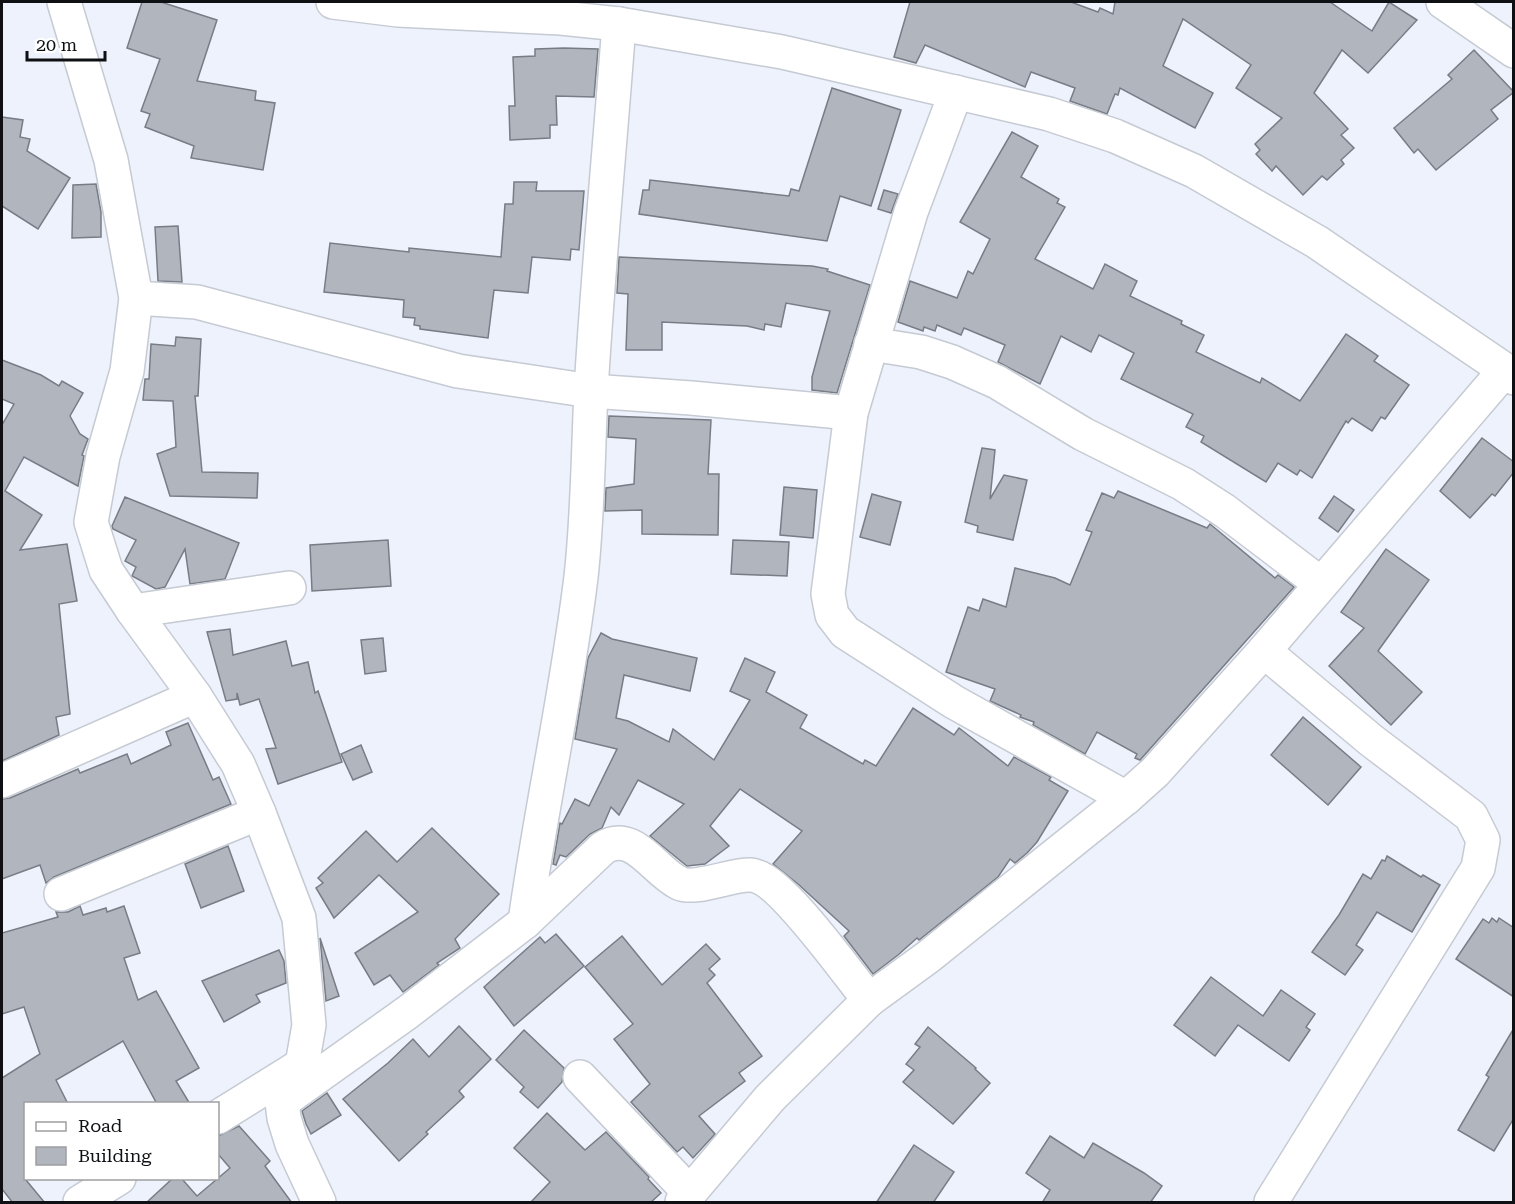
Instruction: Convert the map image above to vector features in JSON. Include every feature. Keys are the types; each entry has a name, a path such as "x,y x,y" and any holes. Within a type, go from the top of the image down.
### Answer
{"street":[{"path":"64,2 111,160 136,298 127,371 103,456 92,522 106,570 195,696 238,764 260,813 299,918 309,1025 302,1065 282,1102 292,1144 320,1203"},
{"path":"333,2 398,10 561,18 619,24 782,52 1049,114 1104,133 1194,171 1317,242 1509,374 1155,772 1126,798 928,957 869,1000 770,1098 686,1198 580,1077"},
{"path":"1443,2 1514,51"},
{"path":"525,922 534,854 567,674 581,576 587,513 591,391 619,24"},
{"path":"957,92 911,213 850,413 828,594 832,615 845,632 954,702 1126,798"},
{"path":"136,298 197,302 458,372 591,391 850,413"},
{"path":"871,344 952,362 997,382 1083,434 1192,490 1225,511 1321,584"},
{"path":"133,611 289,588"},
{"path":"1263,651 1372,741 1471,816 1483,840 1478,868 1270,1203"},
{"path":"2,781 195,696"},
{"path":"61,894 260,813"},
{"path":"282,1102 408,1012 525,922 611,843 622,842 652,861 678,883 685,885 748,875 759,876 770,883 807,922 869,1000"},
{"path":"219,1116 302,1065"},
{"path":"80,1203 117,1180"}],"building":[{"path":"142,2 161,2 217,20 197,81 256,91 255,100 275,103 263,170 191,158 194,146 145,127 150,114 141,111 160,59 127,48"},
{"path":"910,2 1071,2 1098,12 1100,8 1113,14 1115,2 1330,2 1372,31 1389,2 1417,20 1368,73 1342,50 1314,93 1348,129 1341,135 1354,148 1341,160 1344,164 1327,180 1322,176 1303,195 1276,166 1272,171 1256,154 1260,150 1255,144 1282,118 1236,88 1251,65 1183,19 1163,66 1213,93 1195,128 1120,88 1107,114 1070,101 1075,88 1031,72 1025,87 925,45 916,63 894,57"},
{"path":"535,49 598,49 594,97 556,96 557,125 550,125 550,138 510,140 509,106 515,106 513,57 535,56"},
{"path":"1474,50 1514,92 1491,110 1498,119 1436,170 1418,149 1414,153 1394,128 1452,79 1448,75"},
{"path":"832,88 901,110 871,206 840,196 827,241 639,214 643,190 649,190 650,180 789,196 791,189 799,191"},
{"path":"2,117 23,120 20,137 30,139 27,151 70,178 38,229 2,206"},
{"path":"1012,132 1038,146 1021,177 1059,199 1057,203 1065,207 1035,259 1093,289 1105,264 1137,281 1130,296 1182,321 1181,324 1204,335 1196,352 1260,383 1262,378 1300,401 1346,334 1378,356 1374,361 1409,385 1385,419 1381,417 1372,431 1352,418 1348,423 1346,421 1312,478 1300,470 1297,475 1278,463 1266,482 1201,442 1204,436 1186,427 1193,414 1121,379 1134,353 1099,335 1091,352 1061,336 1040,384 998,362 1005,345 964,328 961,335 937,325 935,331 924,327 923,331 898,322 910,281 957,298 968,271 973,274 990,239 960,222"},
{"path":"514,182 537,182 536,191 584,191 579,250 571,249 570,260 532,257 528,293 494,290 488,338 420,329 420,326 414,325 415,318 403,317 404,300 324,292 330,243 409,252 409,248 501,257 505,204 513,204"},
{"path":"96,184 101,212 101,237 72,238 73,185"},
{"path":"884,190 898,194 891,213 878,209"},
{"path":"178,226 182,282 158,281 155,227"},
{"path":"619,257 812,266 828,269 827,271 870,285 837,393 812,390 812,377 830,311 786,303 781,327 765,324 764,330 747,326 662,322 662,350 626,350 628,294 617,293"},
{"path":"176,337 201,339 198,396 195,396 202,472 258,473 257,498 170,496 157,454 176,447 173,401 143,400 145,379 149,379 151,344 175,346"},
{"path":"2,360 41,375 59,386 62,381 83,393 70,416 80,434 88,439 82,455 84,456 78,486 24,457 5,491 42,515 20,550 67,544 77,601 59,604 70,714 56,717 59,735 2,761 2,425 14,404 2,399"},
{"path":"609,416 711,420 708,474 719,474 718,535 642,534 642,510 605,511 606,488 634,484 636,439 608,437"},
{"path":"1482,438 1514,462 1514,472 1495,496 1492,494 1470,518 1440,491"},
{"path":"982,448 995,450 990,499 1004,475 1027,480 1013,540 977,532 978,526 965,522"},
{"path":"784,487 817,490 813,538 780,535"},
{"path":"1118,491 1207,528 1210,524 1275,578 1278,575 1294,587 1140,760 1135,758 1137,754 1097,732 1085,754 1033,725 1034,722 990,701 995,689 946,672 968,607 979,611 983,599 1006,607 1015,568 1055,578 1070,585 1092,532 1086,530 1102,493 1114,498"},
{"path":"872,494 901,502 890,545 860,537"},
{"path":"1334,496 1354,510 1338,532 1319,518"},
{"path":"125,497 239,543 225,579 190,584 185,549 165,587 156,589 132,576 136,567 125,561 136,540 113,529 112,526"},
{"path":"388,540 391,586 312,591 310,545"},
{"path":"733,540 789,542 787,576 731,574"},
{"path":"1386,549 1429,580 1378,651 1422,692 1391,725 1329,666 1364,628 1341,612"},
{"path":"230,629 233,655 286,641 292,666 308,662 315,693 318,691 342,762 278,784 266,749 276,748 259,699 240,705 237,693 237,699 226,701 207,632"},
{"path":"601,633 612,639 697,658 690,691 624,675 616,718 628,721 669,742 673,729 714,760 750,700 730,691 745,658 775,672 766,692 807,715 800,728 863,764 865,760 876,766 913,708 954,735 959,728 1008,766 1014,757 1051,777 1049,780 1068,791 1037,842 1027,853 1015,863 1010,859 998,877 873,974 844,936 849,931 773,864 802,831 740,789 710,826 729,846 705,864 687,866 650,836 684,804 638,780 619,815 611,807 602,828 590,834 566,857 560,855 556,865 553,864 560,823 562,824 575,799 589,806 617,749 575,739 588,658"},
{"path":"383,638 386,671 365,674 361,640"},
{"path":"1303,717 1361,767 1328,805 1271,755"},
{"path":"188,723 213,780 219,777 231,804 54,877 46,883 40,865 2,879 2,799 10,798 78,769 80,773 127,754 131,764 171,745 166,732"},
{"path":"361,745 372,772 353,780 341,754"},
{"path":"432,828 499,894 455,939 460,948 437,963 439,965 403,992 390,975 374,985 355,953 418,912 379,875 334,918 316,888 323,883 318,878 366,831 397,862"},
{"path":"228,846 244,891 201,908 185,864"},
{"path":"1387,856 1421,877 1423,875 1440,885 1412,932 1377,912 1356,945 1363,950 1345,975 1312,952 1339,915 1363,874 1371,879 1382,860 1385,861"},
{"path":"80,906 83,915 106,908 107,912 124,906 140,953 124,958 138,1000 156,991 199,1068 176,1081 189,1102 156,1102 123,1041 56,1080 67,1102 24,1102 24,1180 45,1203 13,1203 2,1189 2,1078 40,1054 24,1007 2,1014 2,933 58,917 56,912 68,912"},
{"path":"1492,918 1497,922 1499,918 1514,928 1514,997 1456,959 1483,919 1489,923"},
{"path":"556,934 584,966 514,1026 484,987 540,937 545,943"},
{"path":"622,936 662,985 706,944 720,959 709,969 715,975 707,983 762,1056 739,1073 745,1081 699,1116 715,1134 693,1158 683,1147 677,1152 631,1102 650,1084 614,1039 633,1024 585,967"},
{"path":"320,938 339,996 326,1001"},
{"path":"279,950 284,961 286,983 256,995 260,1002 224,1022 202,981"},
{"path":"1211,977 1263,1016 1281,990 1315,1014 1306,1027 1310,1030 1289,1061 1238,1025 1215,1056 1174,1025"},
{"path":"459,1026 491,1059 459,1091 464,1097 399,1161 343,1099 388,1063 413,1039 429,1057"},
{"path":"928,1027 990,1083 953,1124 903,1082 914,1070 906,1064 920,1047 915,1044"},
{"path":"1514,1028 1514,1118 1494,1151 1458,1130 1489,1077 1486,1075"},
{"path":"524,1030 564,1068 562,1082 538,1108 520,1092 524,1087 496,1060"},
{"path":"327,1093 341,1115 311,1134 302,1111"},
{"path":"547,1113 585,1150 606,1132 649,1177 648,1179 661,1193 650,1203 530,1203 550,1182 514,1148"},
{"path":"239,1126 270,1161 265,1166 292,1203 146,1203 171,1180 183,1180 197,1196 216,1180 219,1180 219,1177 230,1168 219,1155 219,1136"},
{"path":"1050,1136 1084,1158 1093,1143 1162,1186 1150,1203 1042,1203 1050,1190 1026,1173"},
{"path":"914,1145 954,1172 933,1203 876,1203"}]}
